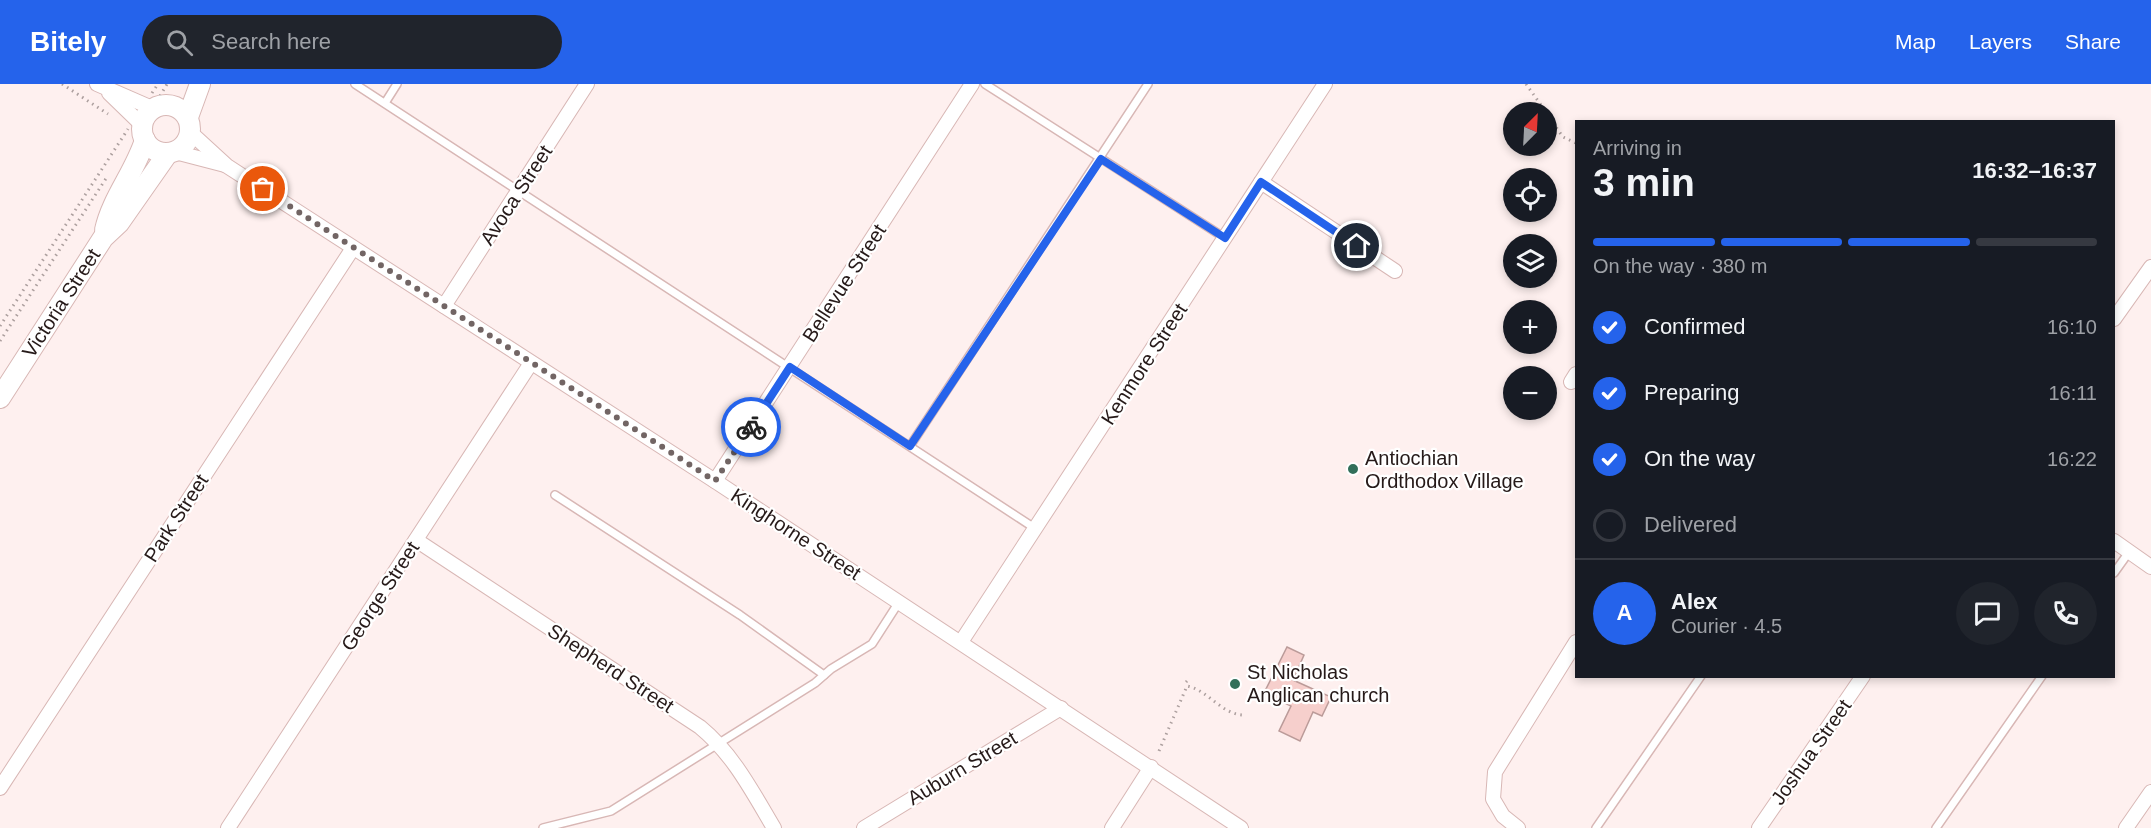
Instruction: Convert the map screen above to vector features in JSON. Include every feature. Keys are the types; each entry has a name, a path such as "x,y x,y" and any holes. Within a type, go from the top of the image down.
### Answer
{"main road":[{"path":"189,84 157,103 138,130 154,150 171,153 182,148 200,84"},
{"path":"157,103 176,106 189,125"},
{"name":"Victoria Street","path":"103,238 108,216 138,161 138,130"},
{"name":"Victoria Street","path":"0,398 103,238 118,223 171,153"}],"street":[{"name":"Avoca Street","path":"444,306 587,84"},
{"name":"Bellevue Street","path":"715,481 972,84"},
{"name":"Kenmore Street","path":"961,642 1325,84"},
{"path":"100,86 157,103"},
{"path":"100,86 138,130"},
{"name":"Kinghorne Street","path":"189,125 227,166 715,481 1241,828"},
{"name":"Kinghorne Street","path":"171,153 227,166"},
{"path":"1261,182 1395,271"},
{"name":"Park Street","path":"0,788 353,248"},
{"path":"2115,318 2151,267"},
{"name":"George Street","path":"228,828 531,363"},
{"name":"Shepherd Street","path":"416,540 700,727 720,743 774,828"},
{"path":"2115,542 2151,567"},
{"path":"1518,828 1497,807 1492,781 1499,764 1575,644"},
{"name":"Joshua Street","path":"1759,828 1862,678"},
{"name":"Auburn Street","path":"864,828 1061,708"},
{"path":"1112,828 1151,767"},
{"path":"2126,828 2151,792"}],"lane":[{"path":"356,84 1036,529"},
{"path":"385,103 397,84"},
{"path":"986,84 1225,238"},
{"path":"910,446 1101,159 1148,84"},
{"path":"555,495 740,615 824,675"},
{"path":"2115,572 2129,552"},
{"path":"543,828 610,811 720,743 872,644 900,602"},
{"path":"1596,828 1700,678"},
{"path":"1936,828 2041,678"}],"path":[{"path":"62,84 117,120"},
{"path":"157,103 158,84"},
{"path":"1526,84 1538,102"},
{"path":"0,326 130,128 138,130"},
{"path":"1557,129 1563,137 1575,143"},
{"path":"0,341 111,171"},
{"path":"1159,751 1187,686 1200,690 1213,703 1244,715"}],"building":[{"path":"1287,647 1304,655 1293,680 1331,697 1322,716 1313,712 1300,741 1279,731 1291,706 1264,693"}],"way so far":[{"path":"263,189 715,481 751,427"}],"place":[{"name":"Antiochian Ordthodox Village","path":"1353,469"},
{"name":"St Nicholas Anglican church","path":"1235,684"}],"route":[{"path":"751,427 790,367 910,446 1101,159 1225,238 1261,182 1357,246"}]}
